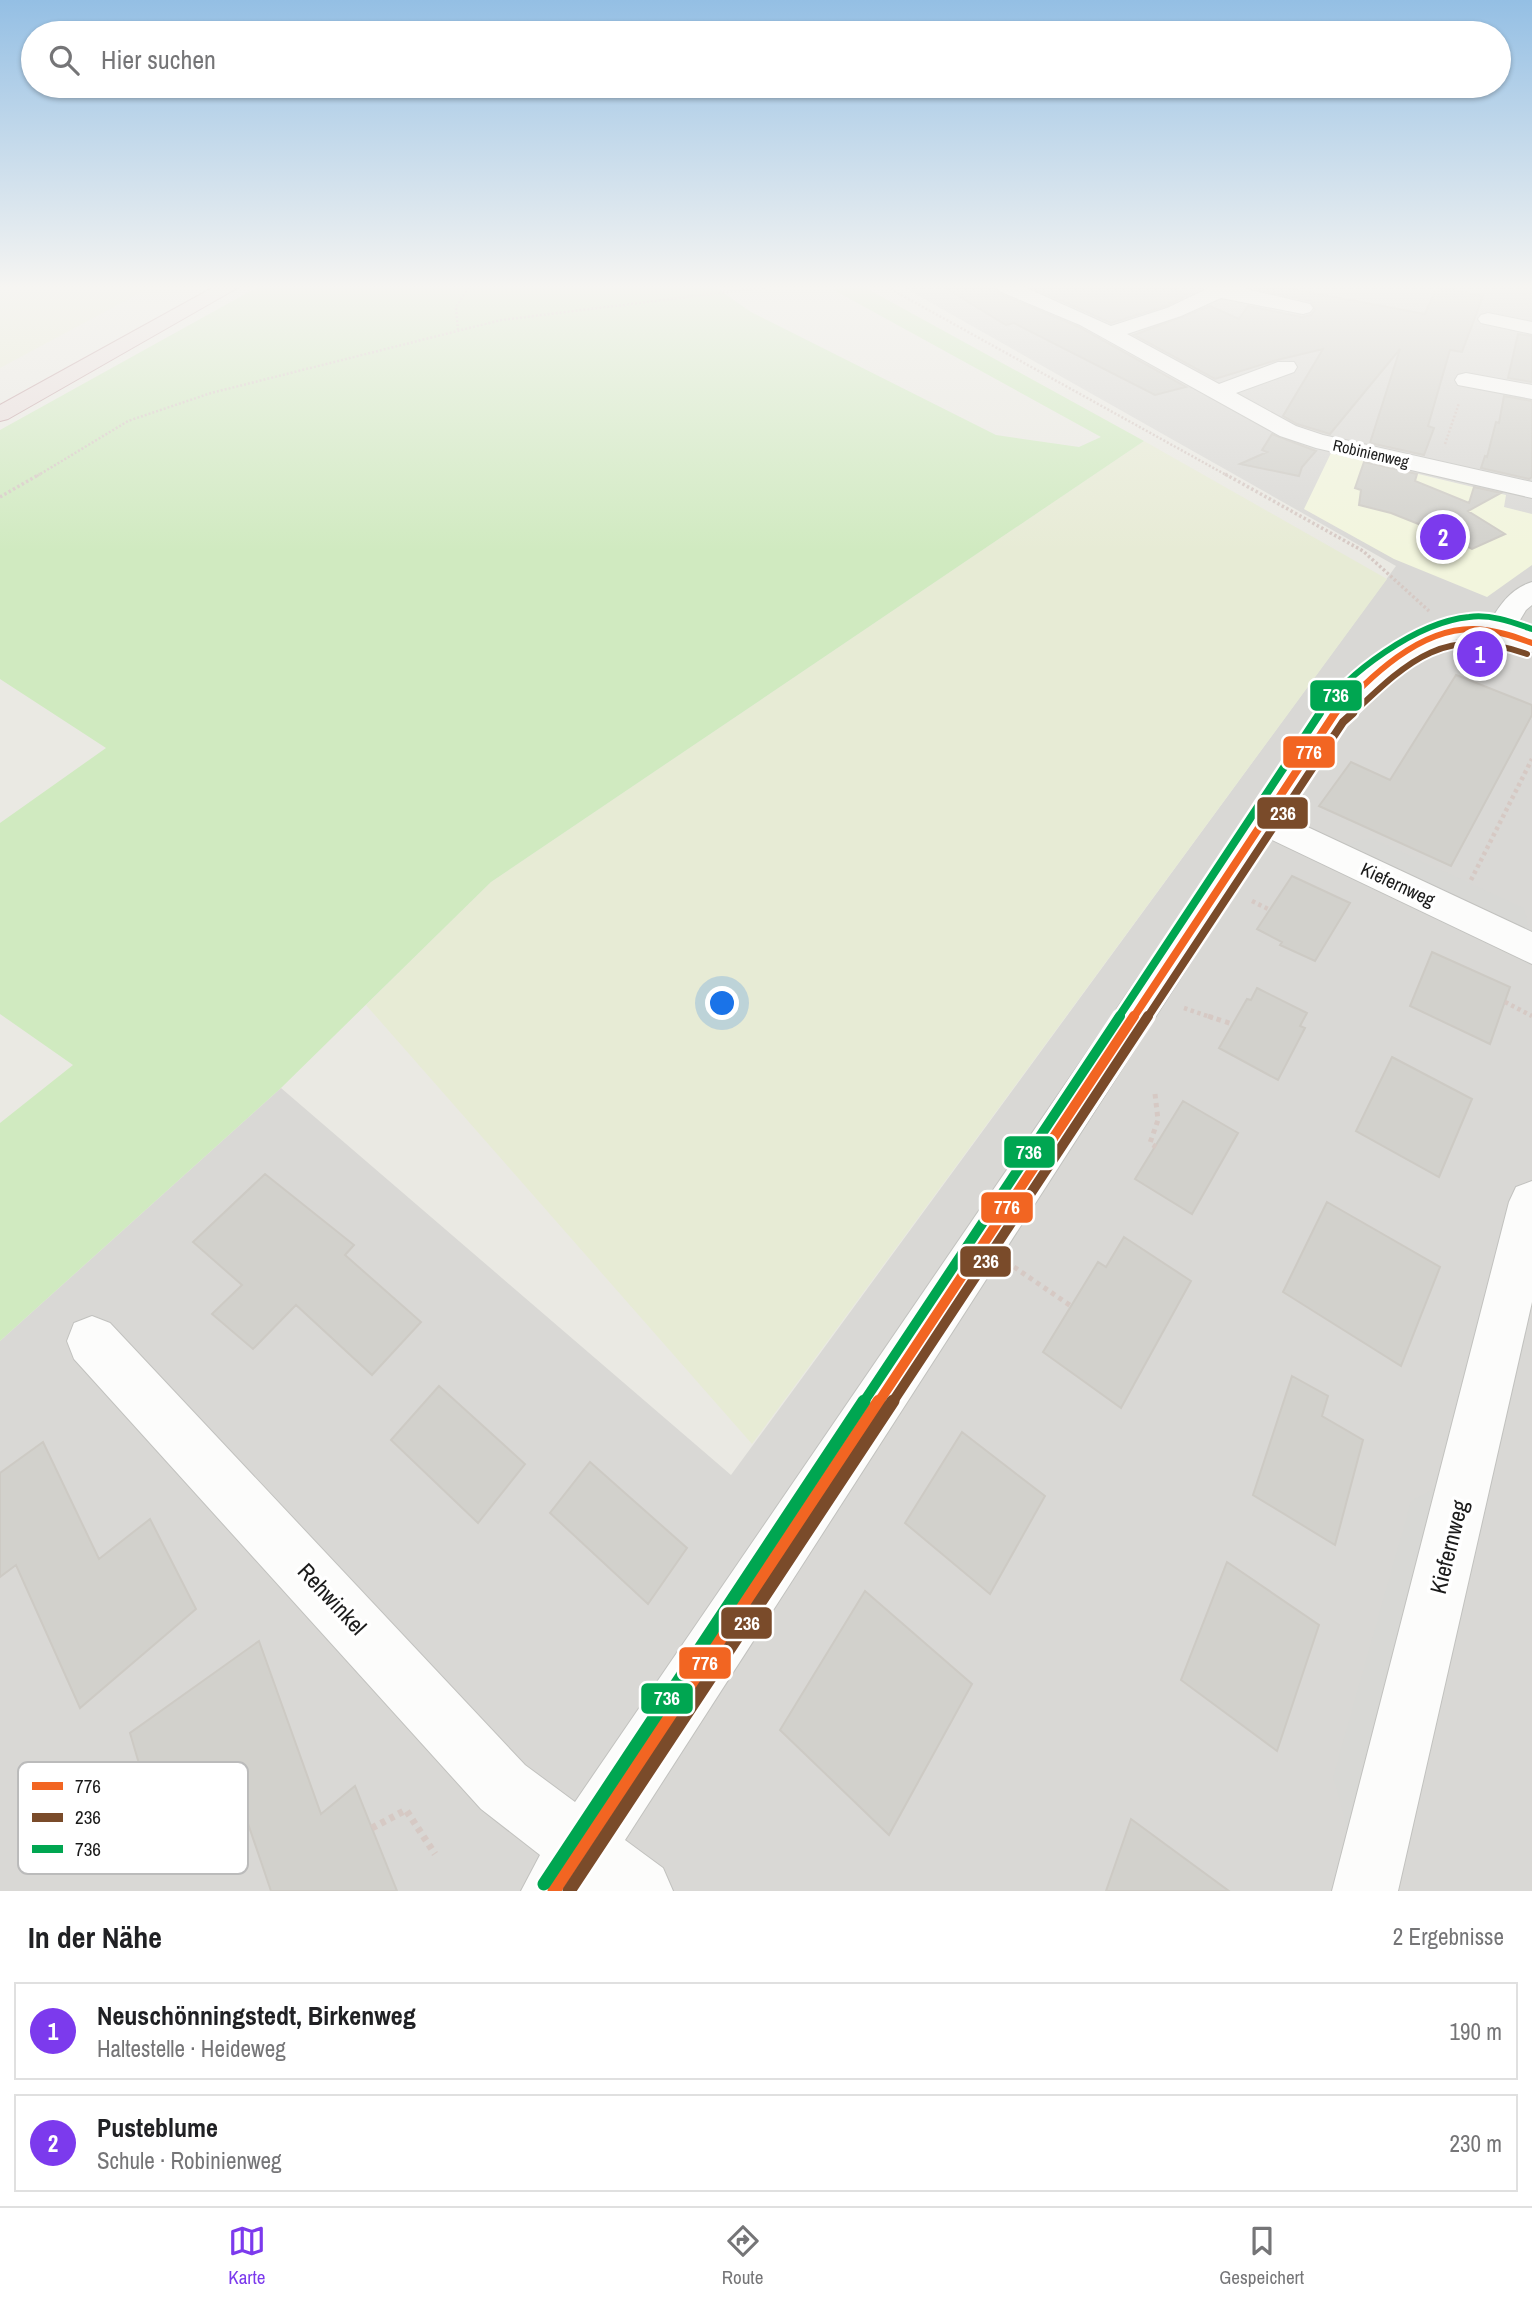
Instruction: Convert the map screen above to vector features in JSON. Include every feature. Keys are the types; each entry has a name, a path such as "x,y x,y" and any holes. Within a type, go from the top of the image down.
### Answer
{"highway":[{"path":"0,414 70,375"}],"street":[{"name":"Robinienweg","path":"1187,375 1288,430 1316,440 1532,490"},
{"path":"1218,392 1264,375"},
{"path":"1466,380 1532,392"},
{"path":"1500,629 1514,605 1532,591"},
{"path":"567,1869 1334,714 1380,672 1420,641 1449,629 1472,626 1500,629 1532,643"},
{"name":"Kiefernweg","path":"1262,821 1459,912 1532,949"},
{"name":"Kiefernweg","path":"1365,1891 1532,1202"},
{"name":"Rehwinkel","path":"92,1341 480,1759 567,1869 640,1891"}],"path":[{"path":"0,497 128,421 169,406 286,375"},
{"path":"1046,375 1363,551 1449,629"},
{"path":"1471,880 1532,759"},
{"path":"1505,1002 1532,1016"},
{"path":"1180,1005 1232,1024"},
{"path":"1155,1094 1158,1119 1150,1143 1156,1147"},
{"path":"1003,1260 1071,1306"},
{"path":"372,1828 406,1810 435,1854"}],"shaded area":[{"path":"1059,375 1532,375 1532,1891 0,1891 0,1341 281,1088 731,1475 1396,566"},
{"path":"1144,441 1387,579 752,1444 366,1005 491,882"},
{"path":"1331,453 1506,495 1504,507 1532,514 1532,565 1487,597 1394,559 1304,509"},
{"path":"1371,838 1524,908 1530,933 1340,845"},
{"path":"1437,1487 1349,1834 1333,1777 1411,1501"}],"green space":[{"path":"99,375 877,375 996,435 1079,447 1101,437 989,375 1024,375 1144,441 491,882 281,1088 0,1341 0,1123 73,1065 0,1014 0,823 106,748 0,679 0,430"}],"building":[{"path":"1116,375 1165,375 1186,387 1155,395"},
{"path":"1208,375 1227,375 1215,379"},
{"path":"1307,375 1378,375 1330,434 1297,424 1283,416"},
{"path":"1392,375 1443,375 1428,426 1434,428 1424,455 1370,443"},
{"path":"1509,375 1532,375 1532,382 1508,378"},
{"path":"1504,396 1532,401 1532,477 1529,479 1481,468 1485,456 1487,457 1496,422 1499,423"},
{"path":"1272,434 1316,451 1302,467 1299,476 1240,464 1267,452 1262,450"},
{"path":"1364,462 1417,474 1415,481 1469,503 1474,487 1501,493 1468,511 1505,534 1472,549 1391,513 1359,505 1361,490 1355,488"},
{"path":"1456,675 1532,705 1532,715 1451,866 1319,806 1351,762 1390,780"},
{"path":"1292,876 1350,903 1315,961 1280,945 1282,942 1257,929"},
{"path":"1432,952 1510,987 1490,1044 1410,1006"},
{"path":"1257,988 1307,1013 1300,1026 1305,1028 1278,1080 1219,1048 1247,999 1251,1000"},
{"path":"1392,1057 1472,1099 1439,1177 1356,1131"},
{"path":"1183,1101 1238,1133 1192,1214 1135,1179"},
{"path":"265,1174 354,1245 345,1255 421,1322 372,1375 296,1305 253,1349 212,1314 242,1285 193,1242"},
{"path":"1327,1202 1440,1267 1401,1366 1283,1292"},
{"path":"1124,1237 1191,1281 1121,1408 1043,1352 1098,1262 1106,1267"},
{"path":"1292,1376 1328,1396 1322,1416 1363,1440 1335,1545 1253,1495"},
{"path":"439,1386 525,1464 478,1523 391,1440"},
{"path":"962,1432 1045,1496 990,1594 905,1523"},
{"path":"43,1442 99,1559 150,1519 196,1609 80,1708 16,1565 0,1577 0,1473"},
{"path":"590,1462 687,1548 648,1604 550,1513"},
{"path":"1227,1562 1319,1625 1277,1751 1181,1680"},
{"path":"865,1591 972,1684 889,1835 780,1730"},
{"path":"259,1641 321,1814 355,1786 397,1891 271,1891 248,1824 248,1762 139,1762 130,1733"},
{"path":"1131,1819 1229,1891 1106,1891"}],"transit line":[{"name":"736","path":"544,1884 1325,706 1393,646 1444,621 1472,616 1501,619 1532,629"},
{"name":"776","path":"554,1891 1334,714 1400,656 1422,642 1446,633 1472,629 1501,632 1532,643"},
{"name":"236","path":"569,1891 1343,722 1404,668 1426,654 1448,645 1472,641 1498,644 1527,654"}],"place":[{"name":"Pusteblume","path":"1443,537"},
{"name":"Neuschönningstedt, Birkenweg","path":"1480,654"}]}
